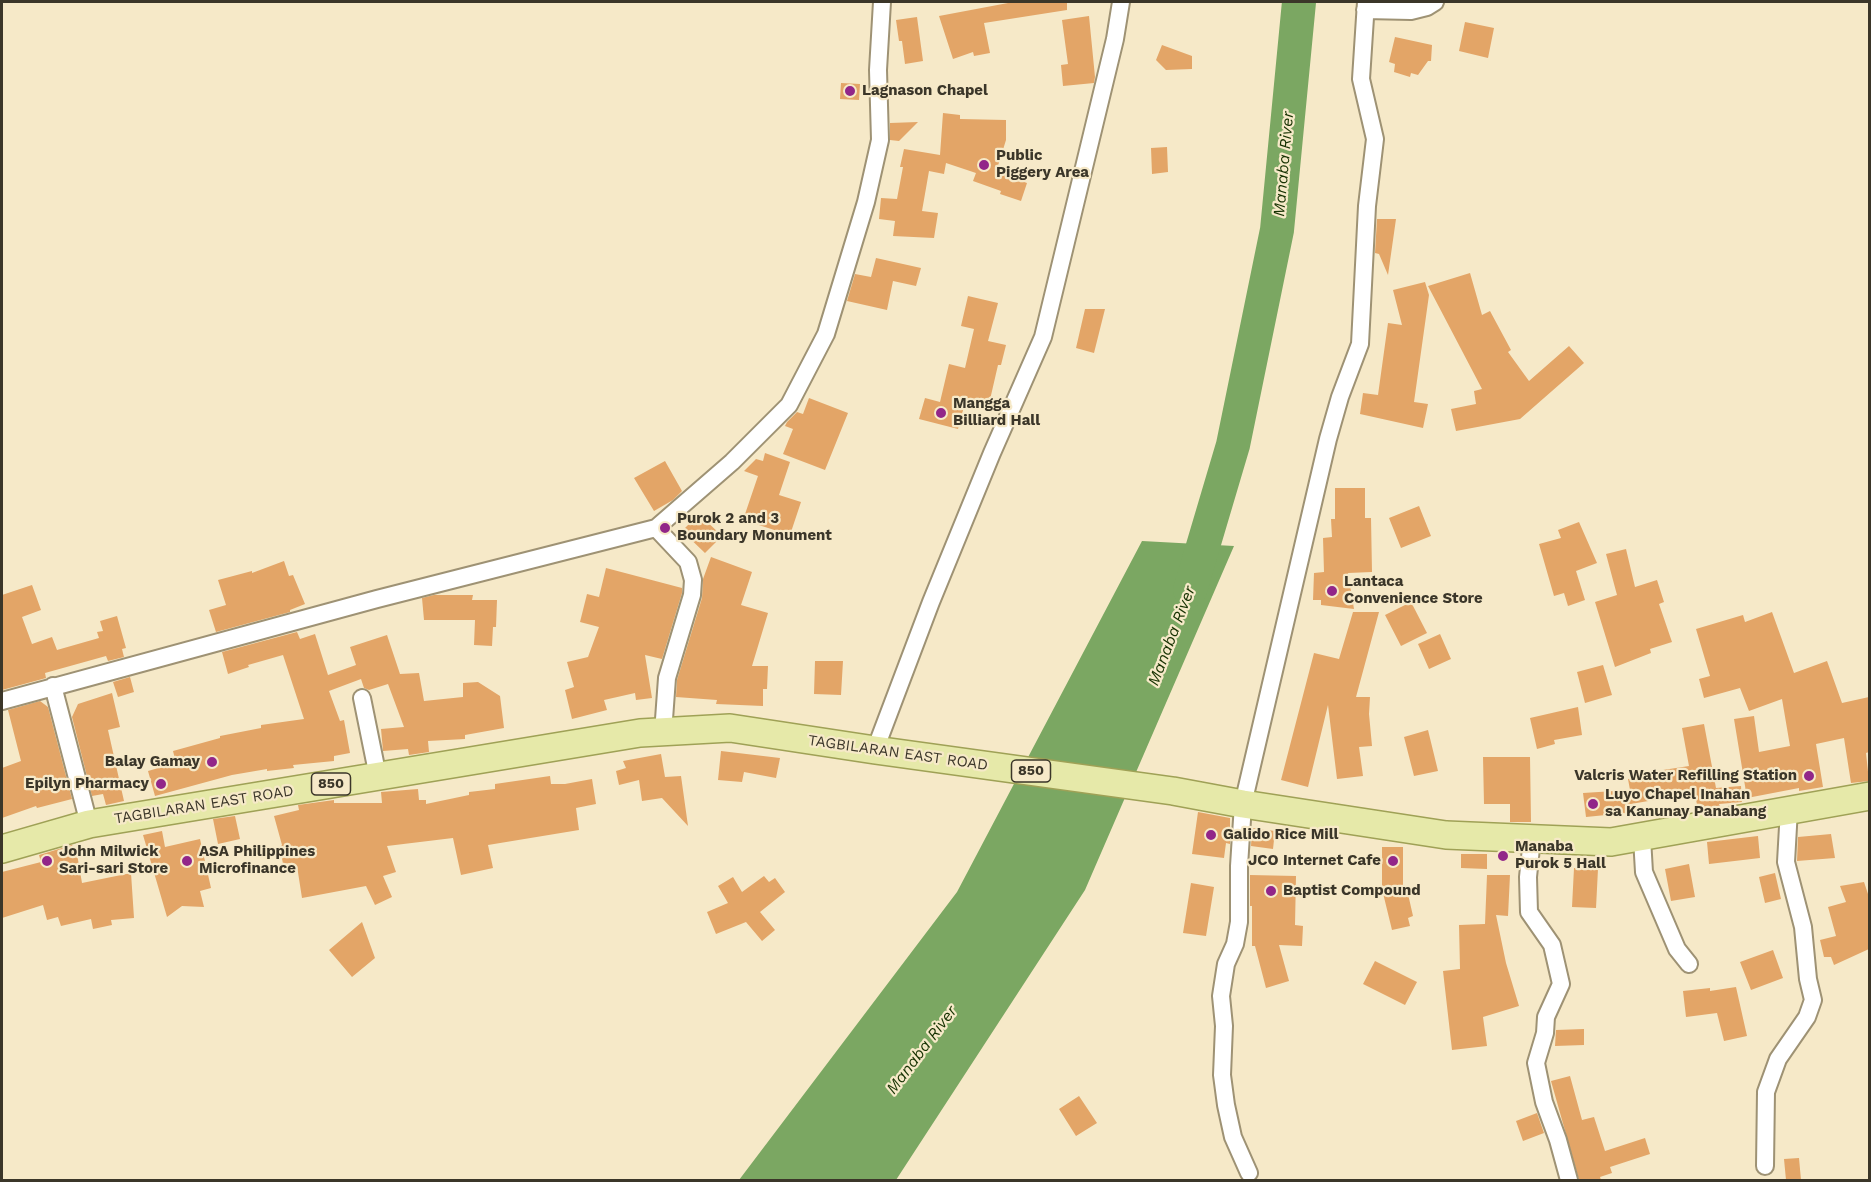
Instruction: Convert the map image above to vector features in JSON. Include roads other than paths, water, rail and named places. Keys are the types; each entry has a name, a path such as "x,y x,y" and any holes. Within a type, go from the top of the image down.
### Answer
{"main road":[{"name":"TAGBILARAN EAST ROAD","path":"2,849 89,824 640,733 730,728 1173,791 1446,835 1611,842 1869,796"}],"street":[{"path":"2,701 377,599 656,528 732,462 789,405 825,334 844,279 866,202 880,140 878,70 882,2"},
{"path":"882,751 931,602 1042,337 1113,50 1121,2"},
{"path":"1249,1173 1233,1137 1226,1105 1222,1075 1224,1026 1221,996 1226,964 1235,944 1239,922 1243,804 1328,439 1340,397 1360,344 1367,206 1375,139 1361,79 1366,6 1411,11 1427,7 1435,2"},
{"path":"656,528 688,562 693,580 692,595 667,678 663,733"},
{"path":"53,686 89,824"},
{"path":"362,698 378,777"},
{"path":"1765,1166 1766,1092 1778,1059 1807,1017 1813,1000 1808,979 1803,927 1786,862 1789,809"},
{"path":"1532,838 1528,877 1529,912 1552,945 1561,984 1546,1017 1545,1033 1536,1063 1544,1102 1569,1180"},
{"path":"1642,838 1644,872 1677,949 1689,964"}],"water":[{"path":"1142,541 1234,546 1085,890 896,1180 739,1180 957,892"}],"waterway":[{"name":"Manaba River","path":"1190,590 1233,445 1277,230 1299,2"}],"place":[{"name":"Lagnason Chapel","path":"850,91"},
{"name":"Public Piggery Area","path":"984,165"},
{"name":"Mangga Billiard Hall","path":"941,413"},
{"name":"Purok 2 and 3 Boundary Monument","path":"665,528"},
{"name":"Lantaca Convenience Store","path":"1332,591"},
{"name":"Balay Gamay","path":"212,762"},
{"name":"Valcris Water Refilling Station","path":"1809,776"},
{"name":"Epilyn Pharmacy","path":"161,784"},
{"name":"Luyo Chapel Inahan sa Kanunay Panabang","path":"1593,804"},
{"name":"Galido Rice Mill","path":"1211,835"},
{"name":"Manaba Purok 5 Hall","path":"1503,856"},
{"name":"John Milwick Sari-sari Store","path":"47,861"},
{"name":"ASA Philippines Microfinance","path":"187,861"},
{"name":"JCO Internet Cafe","path":"1393,861"},
{"name":"Baptist Compound","path":"1271,891"}]}
